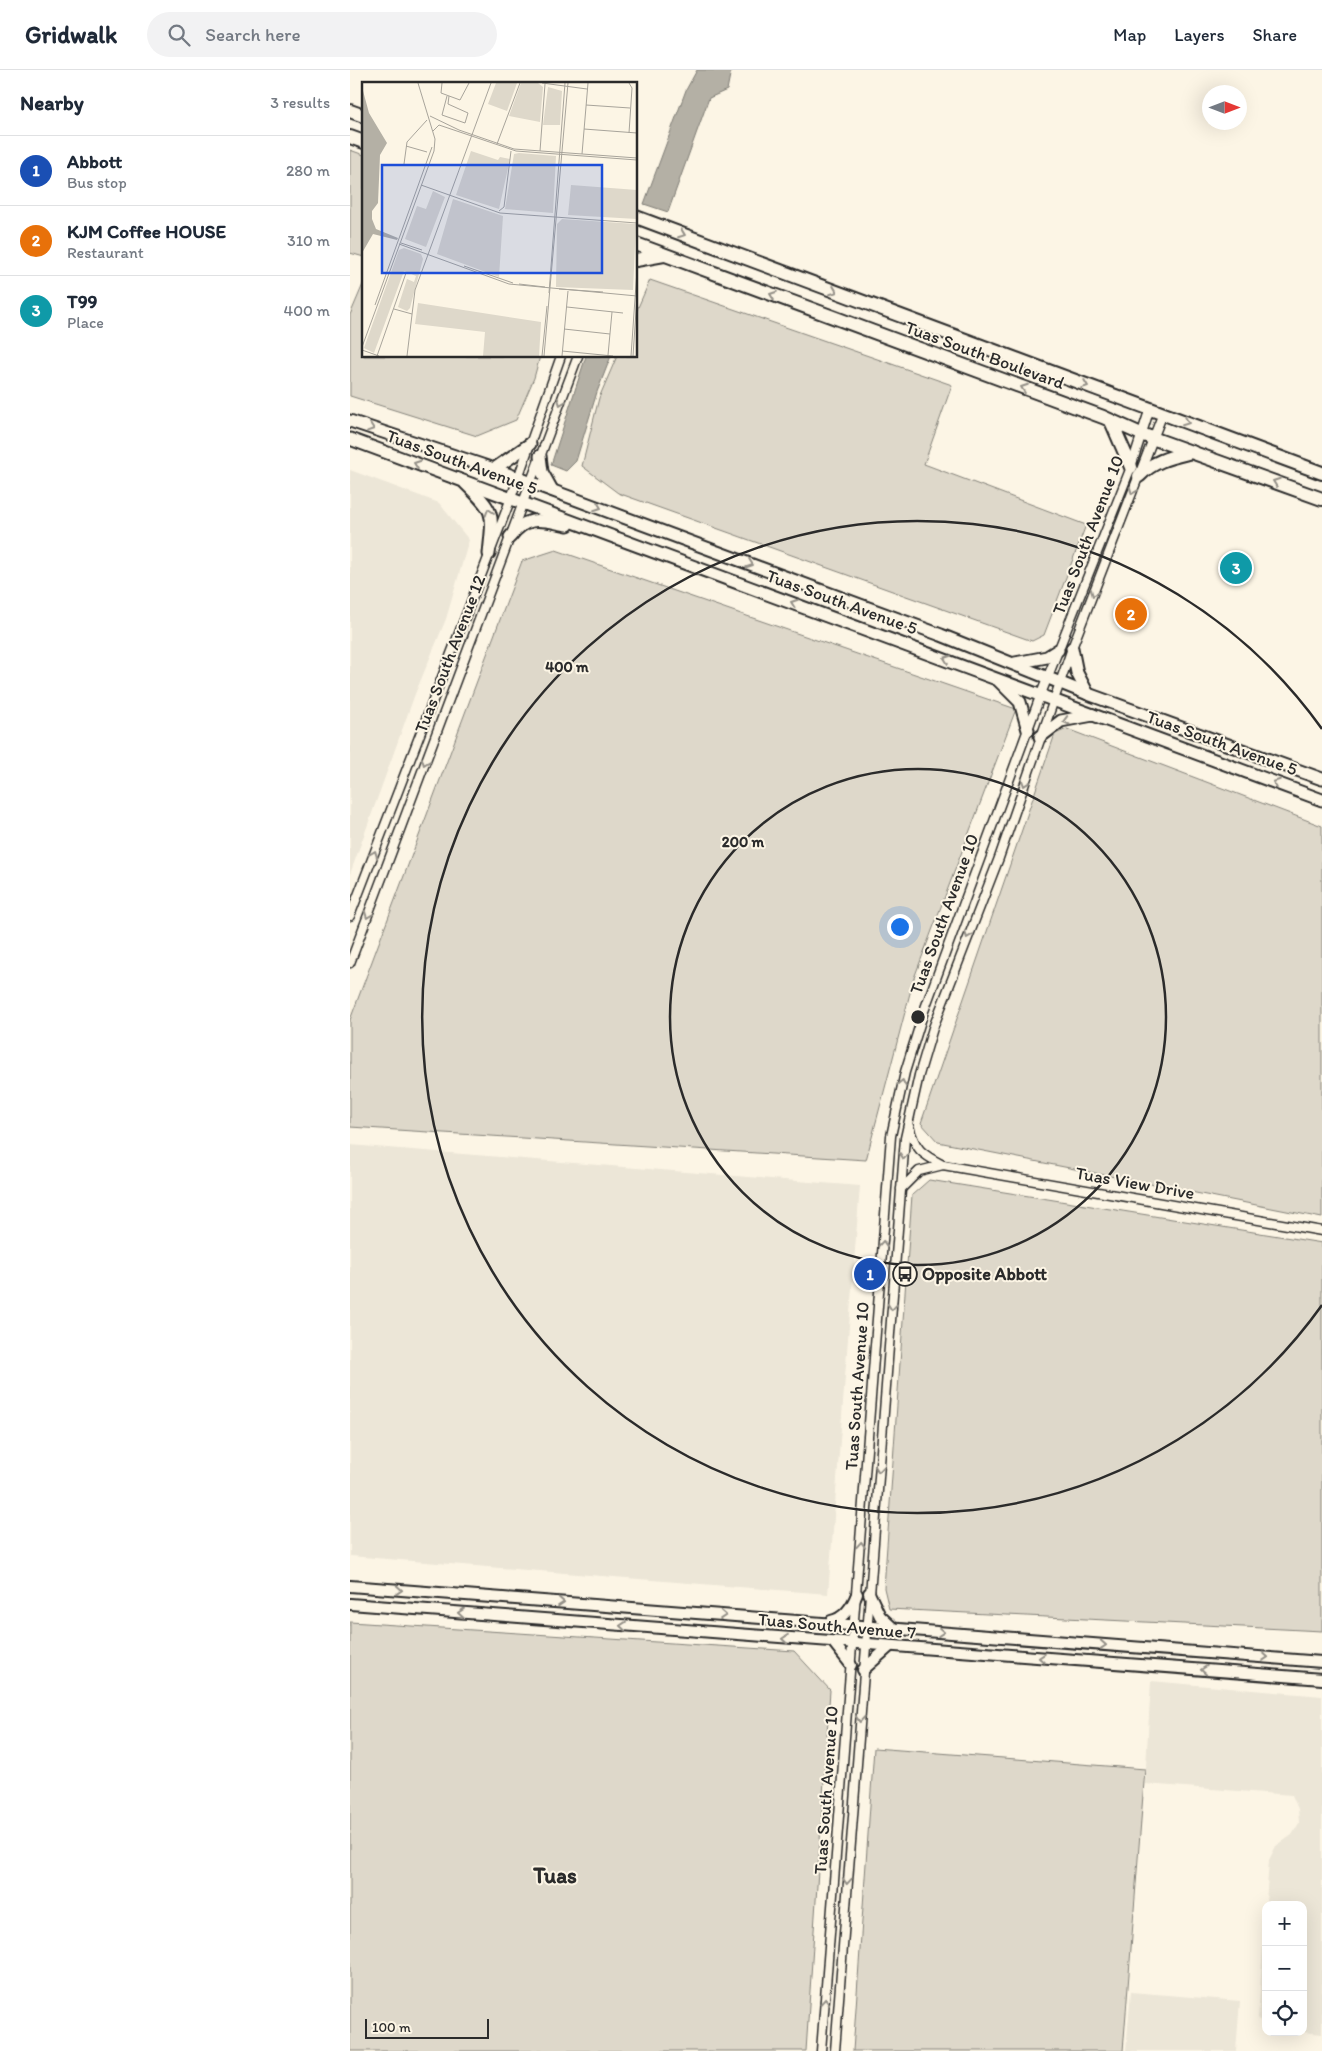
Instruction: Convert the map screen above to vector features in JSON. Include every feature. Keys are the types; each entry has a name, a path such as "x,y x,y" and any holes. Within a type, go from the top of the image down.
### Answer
{"main road":[{"path":"350,111 362,115"},
{"path":"350,137 362,141"},
{"path":"638,218 1322,473"},
{"name":"Tuas South Boulevard","path":"638,245 1147,436 1322,499"},
{"path":"638,260 666,255"},
{"name":"Tuas South Avenue 5","path":"350,421 494,468 1048,677 1088,694 1322,780"},
{"path":"1111,421 1135,471 1159,461 1192,452"},
{"name":"Tuas South Avenue 5","path":"350,439 1041,694 1322,800"},
{"path":"494,468 530,444"},
{"path":"540,456 542,472 552,490"},
{"path":"462,480 487,504 491,513 489,554"},
{"path":"510,536 518,527 530,520 590,528"},
{"path":"1072,648 1077,673 1088,694"},
{"path":"1013,664 1046,658 1058,650"},
{"path":"992,676 1008,688 1020,702 1028,730"},
{"path":"1040,737 1061,721 1095,715"}],"street":[{"name":"Tuas South Avenue 12","path":"350,916 511,498 560,358"},
{"name":"Tuas South Avenue 12","path":"350,963 577,358"},
{"name":"Tuas South Avenue 10","path":"835,2051 869,1593 901,1189 908,1124 919,1075 933,1028 999,858 1135,471 1147,436 1150,408"},
{"name":"Tuas South Avenue 10","path":"821,2051 892,1136 905,1072 924,1011 1058,650 1135,471 1147,436 1163,413"},
{"name":"Tuas View Drive","path":"908,1124 918,1150 943,1165 1322,1231"},
{"name":"Tuas View Drive","path":"901,1189 919,1171 943,1165"},
{"name":"Tuas South Avenue 7","path":"350,1586 1322,1662"},
{"path":"869,1593 880,1616 892,1628"},
{"path":"820,1622 840,1619 853,1603 857,1594"},
{"name":"Tuas South Avenue 7","path":"350,1604 1322,1680"},
{"path":"833,1642 851,1665"},
{"path":"863,1670 889,1647"}],"shaded area":[{"path":"697,70 731,70 727,90 709,98 668,212 644,204 686,90"},
{"path":"350,150 362,154 362,256 350,253"},
{"path":"650,280 952,385 924,464 1086,525 1044,635 1032,641 618,493 582,466 599,398 616,358 638,358 638,307"},
{"path":"362,287 362,358 539,358 534,378 516,420 477,436 350,396 350,315"},
{"path":"585,358 610,358 597,392 576,461 566,471 551,465"},
{"path":"350,470 439,503 469,540 446,619 415,694 350,874"},
{"path":"556,550 1016,709 914,978 866,1160 350,1127 350,1020 522,561"},
{"path":"1067,729 1322,826 1322,1218 938,1142 921,1123 1055,734"},
{"path":"350,1145 860,1186 828,1594 350,1556"},
{"path":"929,1180 1322,1243 1322,1631 889,1609 884,1588 912,1195"},
{"path":"350,1622 794,1651 830,1690 806,2051 350,2051"},
{"path":"1151,1681 1322,1696 1322,2034 1307,2032 1307,1901 1266,1901 1269,1860 1276,1846 1292,1835 1299,1823 1298,1809 1292,1795 1145,1784"},
{"path":"874,1748 1145,1769 1123,2051 853,2051"},
{"path":"1262,1961 1262,2022 1258,2018"},
{"path":"1131,1992 1240,2001 1236,2051 1126,2051"}],"place":[{"name":"T99","path":"1236,568"},
{"name":"KJM Coffee HOUSE","path":"1131,614"},
{"name":"Abbott","path":"870,1274"},
{"name":"Opposite Abbott","path":"905,1274"}],"district":[{"name":"Tuas","path":"555,1875"}]}
